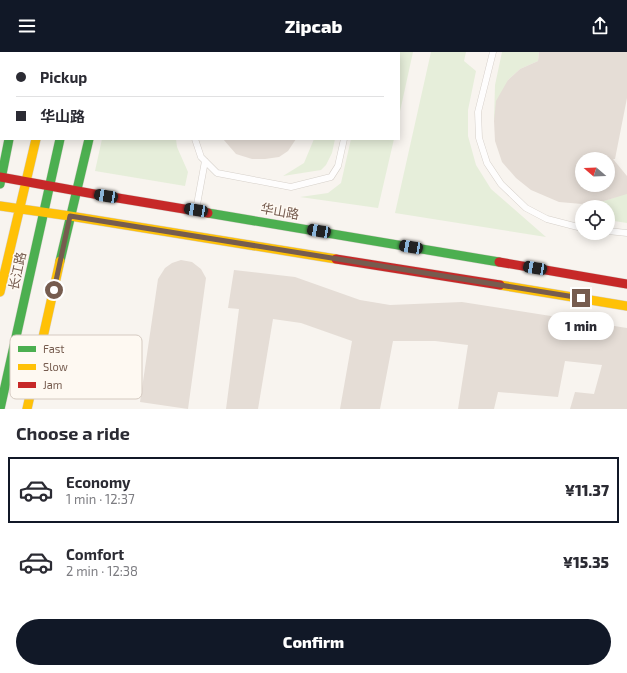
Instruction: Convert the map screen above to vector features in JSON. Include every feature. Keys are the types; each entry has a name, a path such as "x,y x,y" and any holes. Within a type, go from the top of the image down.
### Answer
{"main road":[{"path":"0,180 10,140"},
{"name":"长江路","path":"0,292 36,140"},
{"name":"长江路","path":"17,335 60,140"},
{"path":"43,335 89,140"},
{"name":"华山路","path":"0,180 25,181 627,284"},
{"path":"0,206 627,306"},
{"name":"长江路","path":"0,409 10,364"},
{"path":"27,409 29,399"}],"lane":[{"path":"493,52 478,112 479,138 487,163 501,184 526,208 548,219 575,226"},
{"path":"195,140 201,157 217,173 291,187 331,177 338,166 344,140"},
{"path":"196,210 205,161"},
{"path":"615,232 627,233"}],"green space":[{"path":"400,52 413,52 400,111"},
{"path":"431,52 466,52 464,61 476,71 468,110 468,136 476,165 491,189 546,237 395,213"},
{"path":"502,52 539,52 538,61 520,69 508,80 494,121 495,85"},
{"path":"102,140 176,140 177,147 188,172 185,186 95,171"},
{"path":"314,140 335,140 332,153 326,165 321,170 283,176 304,163"},
{"path":"351,140 394,140 378,208 300,197 328,193 341,183"},
{"path":"627,193 627,223 615,221 615,200 607,200"}],"building":[{"path":"539,52 627,52 627,98 615,159 615,152 575,152 575,192 615,192 615,161 627,176 627,194 607,200 575,200 575,203 559,202 531,190 516,178 502,162 495,141 494,121 496,101 508,80 520,69 538,61"},
{"path":"224,140 295,140 288,151 279,157 252,159 236,154"},
{"path":"181,260 192,262 201,269 206,278 188,409 140,402 140,399 142,399 142,388 158,279 165,268 172,263"},
{"path":"234,270 295,277 360,300 390,305 462,302 627,328 627,409 570,409 575,392 594,394 602,365 565,361 558,397 498,392 494,409 458,409 468,345 435,341 393,341 380,409 340,409 352,341 301,323 273,319 258,409 226,409 239,309 228,308"}],"traffic: fast":[{"path":"0,184 9,140"},
{"path":"16,335 60,140"},
{"path":"60,261 89,140"},
{"path":"208,213 499,262"},
{"path":"0,409 10,364"}],"traffic: slow":[{"path":"0,292 36,140"},
{"path":"0,206 336,259"},
{"path":"44,335 60,261"},
{"path":"500,285 627,306"},
{"path":"27,409 29,399"}],"traffic: jam":[{"path":"0,177 208,213"},
{"path":"336,259 500,285"},
{"path":"499,262 627,284"}],"route":[{"path":"54,290 70,216 581,298"}]}
